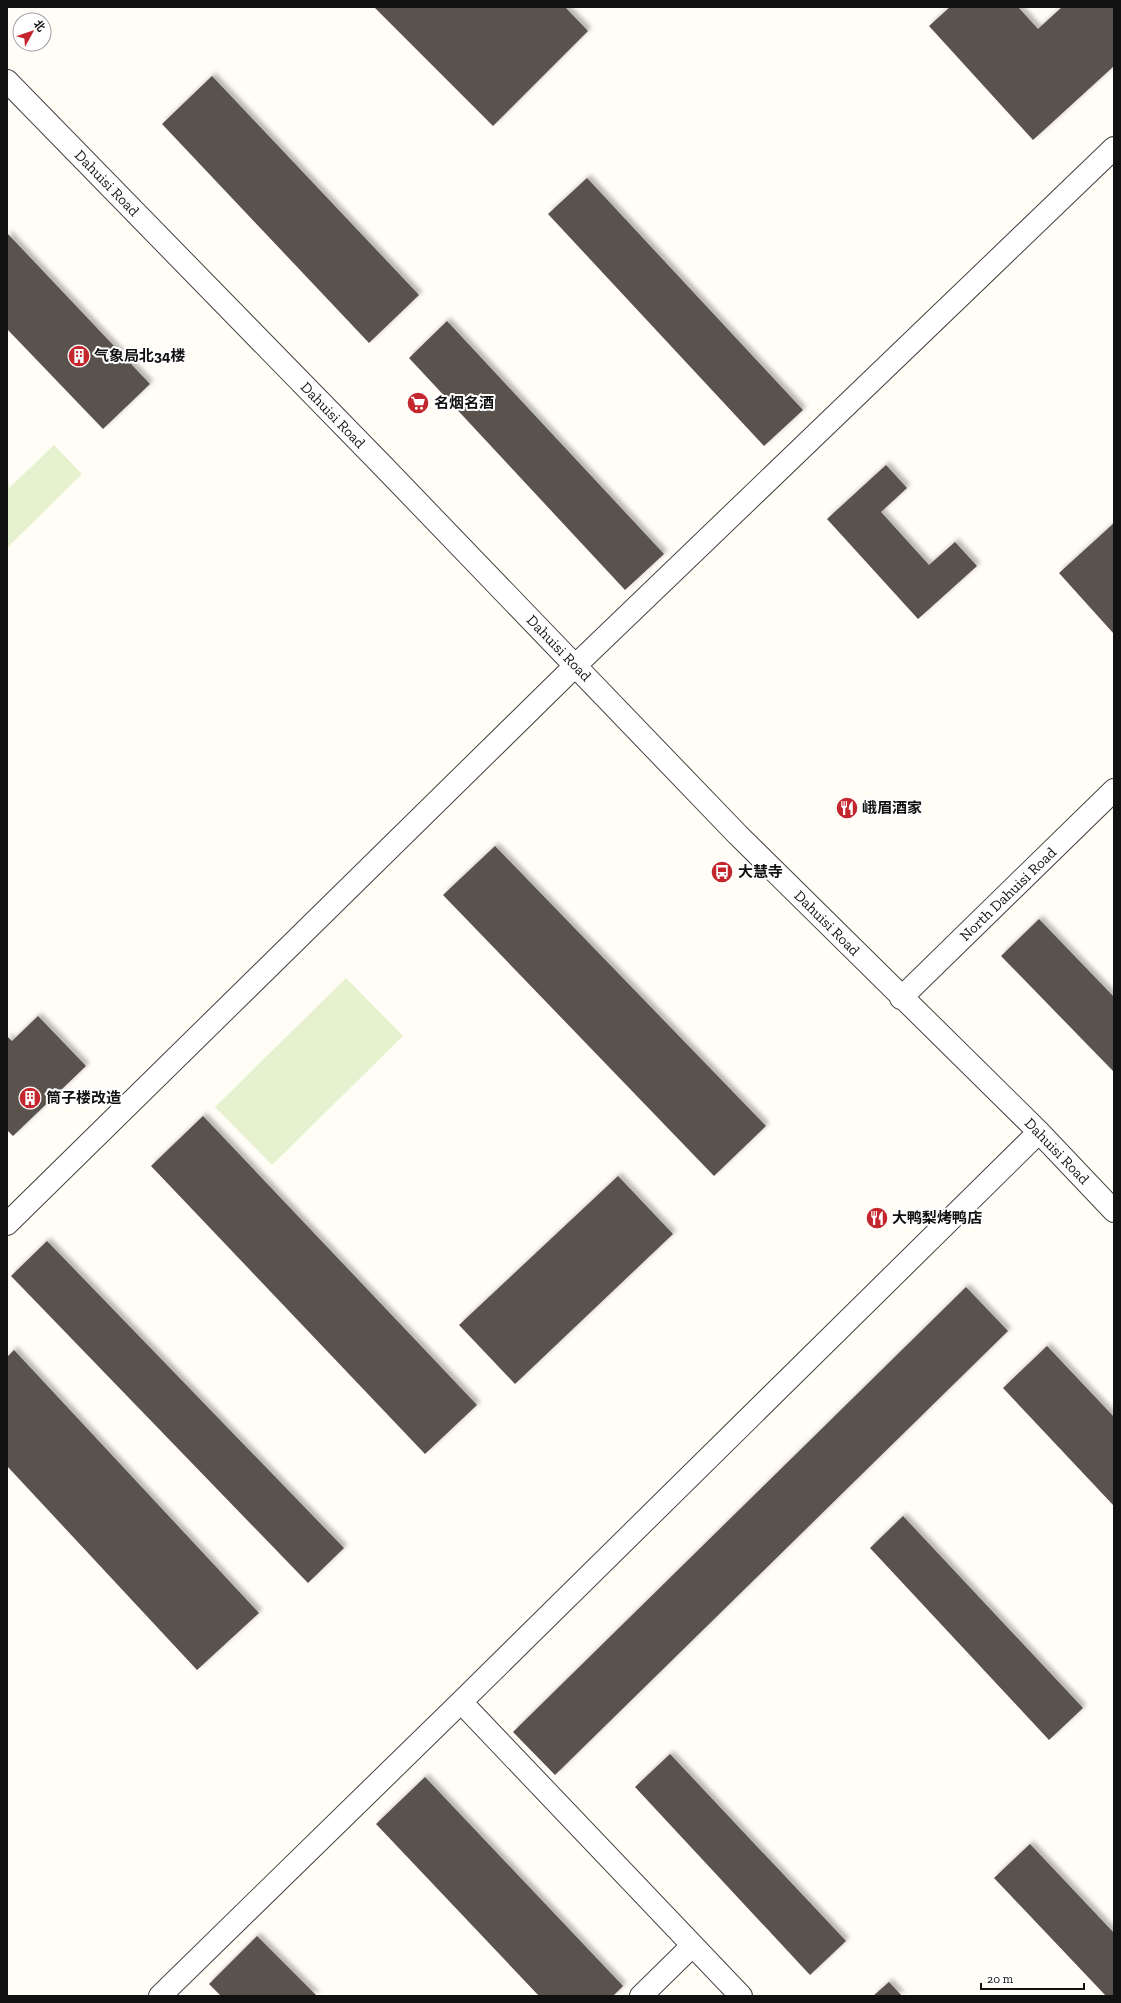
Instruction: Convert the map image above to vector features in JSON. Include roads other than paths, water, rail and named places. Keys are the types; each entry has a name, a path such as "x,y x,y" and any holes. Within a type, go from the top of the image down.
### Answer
{"street":[{"name":"Dahuisi Road","path":"7,81 576,665 738,834 1039,1132 1114,1211"},
{"path":"7,1224 576,665 1114,148"},
{"name":"North Dahuisi Road","path":"902,998 1114,790"},
{"path":"160,1996 461,1702 1039,1132"},
{"path":"461,1702 741,1996"},
{"path":"641,1996 692,1946"}],"place":[{"name":"气象局北34楼","path":"79,356"},
{"name":"名烟名酒","path":"418,403"},
{"name":"峨眉酒家","path":"847,808"},
{"name":"大慧寺","path":"722,872"},
{"name":"筒子楼改造","path":"30,1098"},
{"name":"大鸭梨烤鸭店","path":"877,1218"}]}
